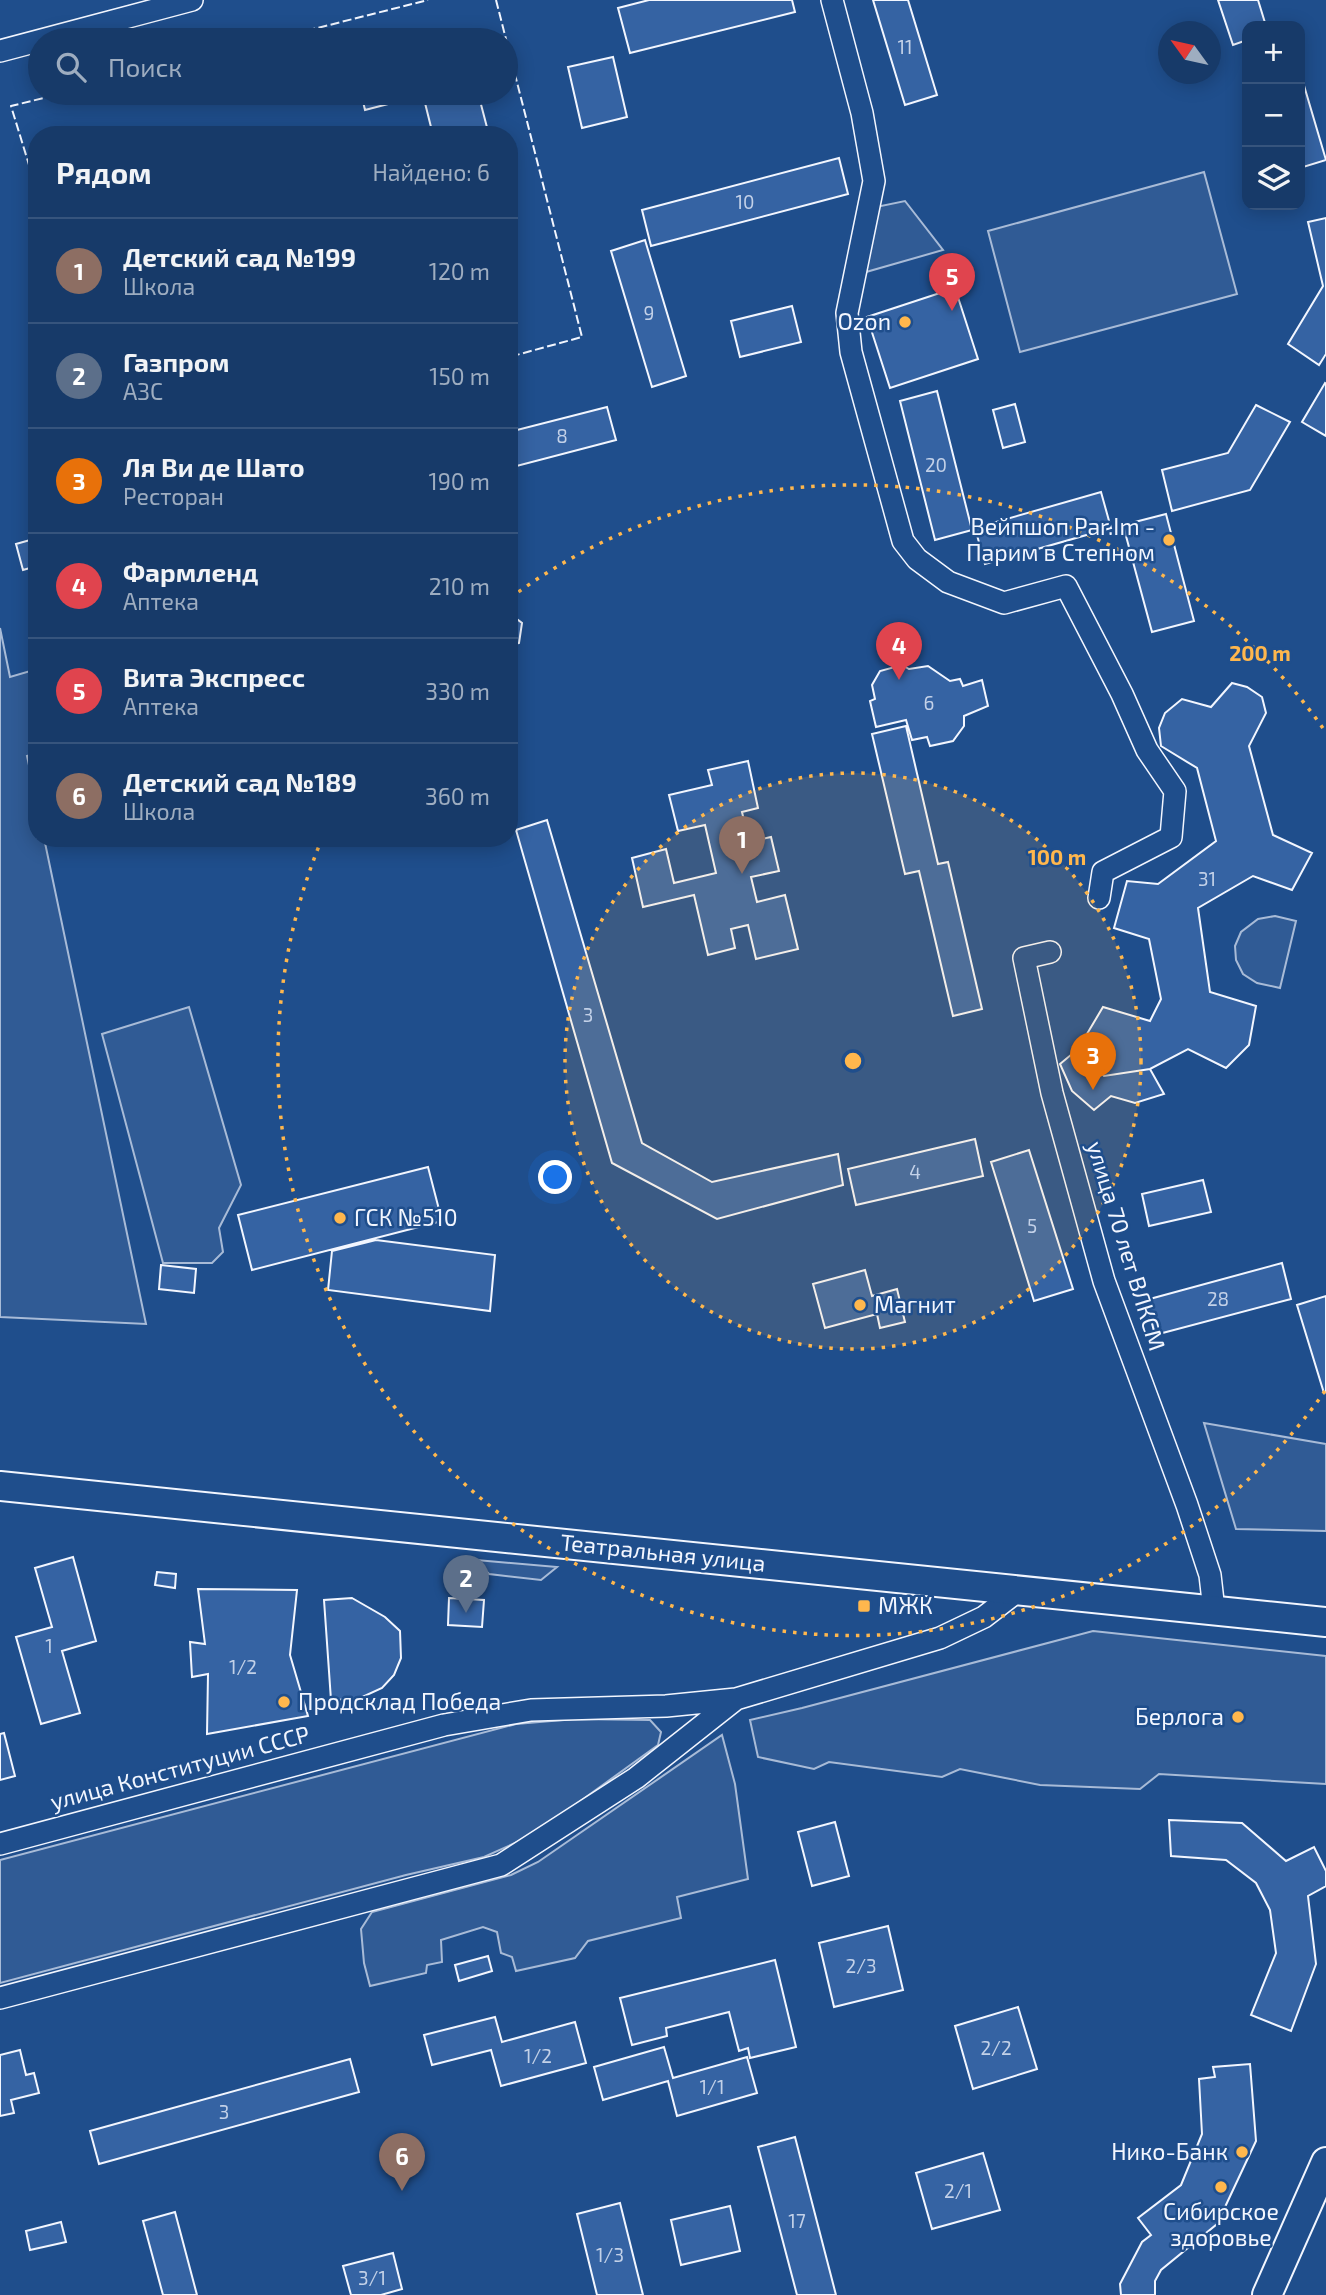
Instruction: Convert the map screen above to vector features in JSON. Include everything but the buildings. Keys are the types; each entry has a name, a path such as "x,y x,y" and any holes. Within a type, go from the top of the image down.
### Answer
{"main road":[{"name":"Театральная улица","path":"0,1486 1326,1622"},
{"path":"1267,2295 1326,2162"}],"street":[{"path":"87,28 192,0"},
{"path":"832,0 862,113 874,181 847,313 851,352 903,541 917,559 948,582 1004,603 1066,586 1122,694 1147,750 1174,791 1171,837 1103,872 1099,898"},
{"path":"0,51 28,44"},
{"name":"улица 70 лет ВЛКСМ","path":"1050,952 1024,958 1052,1093 1104,1281 1187,1505 1209,1575 1214,1610"},
{"name":"улица Конституции СССР","path":"0,1844 444,1725 531,1710 666,1706 736,1699 940,1638 984,1617 1019,1590"},
{"path":"0,1998 501,1866 636,1778 736,1699"}],"shaded area":[{"path":"1204,172 1237,294 1020,352 988,231"},
{"path":"905,201 943,250 859,274 871,208"},
{"path":"0,628 10,677 28,672 28,847 46,847 146,1324 0,1317"},
{"path":"1275,916 1296,921 1280,988 1257,983 1243,974 1236,960 1235,946 1241,932 1258,919"},
{"path":"189,1007 241,1185 219,1228 223,1252 212,1263 163,1263 102,1034"},
{"path":"1204,1423 1326,1444 1326,1531 1236,1529"},
{"path":"476,1560 557,1567 541,1580 489,1574"},
{"path":"1093,1631 1326,1656 1326,1784 1159,1774 1140,1789 1040,1785 960,1769 942,1777 829,1762 814,1769 758,1757 750,1720"},
{"path":"575,1719 650,1720 661,1732 658,1745 535,1834 484,1857 406,1875 0,1983 0,1860 516,1724"},
{"path":"722,1735 735,1784 748,1879 677,1897 681,1918 588,1941 575,1958 516,1971 512,1957 501,1953 497,1932 483,1927 441,1940 442,1962 427,1965 426,1973 370,1986 364,1963 361,1929 372,1912 511,1875 538,1862"}],"fence":[{"path":"317,28 428,0"},
{"path":"496,0 503,28"},
{"path":"518,86 582,337 518,355"},
{"path":"28,102 11,106 28,162"}],"place":[{"name":"Вита Экспресс","path":"952,311"},
{"name":"Ozon","path":"905,322"},
{"name":"Вейпшоп Par.Im - Парим в Степном","path":"1169,540"},
{"name":"Фармленд","path":"899,680"},
{"name":"Детский сад №199","path":"742,874"},
{"name":"Ля Ви де Шато","path":"1093,1090"},
{"name":"ГСК №510","path":"340,1218"},
{"name":"Магнит","path":"860,1305"},
{"name":"МЖК","path":"864,1606"},
{"name":"Газпром","path":"466,1613"},
{"name":"Продсклад Победа","path":"284,1702"},
{"name":"Берлога","path":"1238,1717"},
{"name":"Нико-Банк","path":"1242,2152"},
{"name":"Сибирское здоровье","path":"1221,2187"},
{"name":"Детский сад №189","path":"402,2191"}]}
